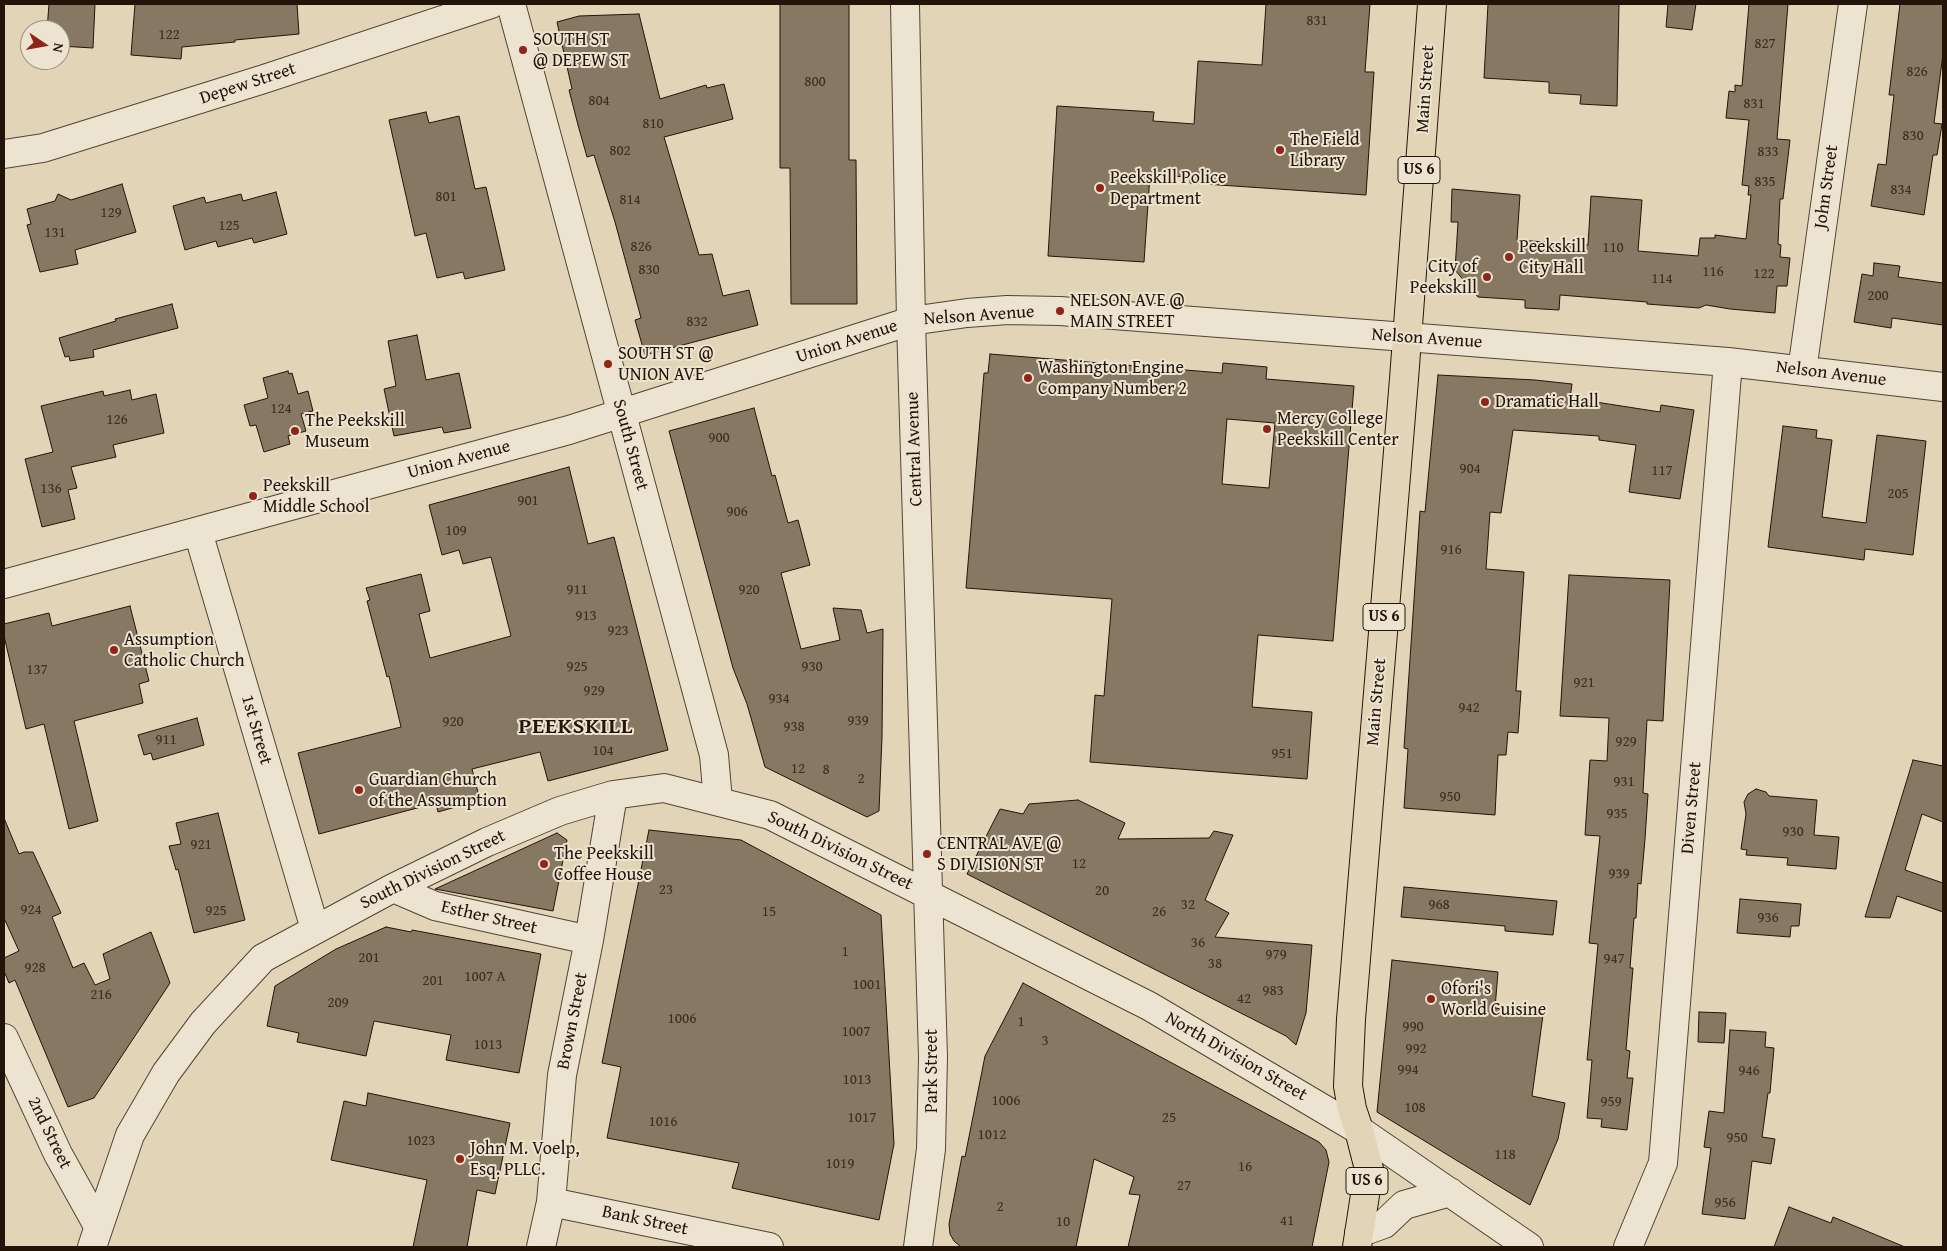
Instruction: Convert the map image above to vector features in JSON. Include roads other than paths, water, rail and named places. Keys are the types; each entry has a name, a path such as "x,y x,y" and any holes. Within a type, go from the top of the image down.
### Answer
{"main road":[{"name":"Main Street","path":"1358,1240 1368,1169 1348,1086 1351,1019 1432,4"}],"street":[{"name":"Depew Street","path":"4,154 43,148 264,79 490,4"},
{"name":"South Street","path":"511,4 714,755 718,801"},
{"name":"Central Avenue","path":"905,4 911,321 927,894"},
{"name":"John Street","path":"1802,370 1853,4"},
{"name":"Nelson Avenue","path":"911,321 967,313 1007,310 1060,312 1728,362 1943,387"},
{"name":"Union Avenue","path":"4,584 569,430 911,321"},
{"name":"Diven Street","path":"1628,1247 1663,1162 1728,362"},
{"name":"1st Street","path":"198,532 314,929"},
{"name":"South Division Street","path":"95,1237 130,1135 166,1073 203,1023 263,958 393,888 488,842 560,812 613,795 664,788 770,815 927,894"},
{"name":"Brown Street","path":"541,1247 551,1202 562,1075 589,940 613,795"},
{"name":"Esther Street","path":"393,888 435,906 589,940"},
{"name":"North Division Street","path":"927,894 1150,1006 1359,1130 1529,1247"},
{"name":"Park Street","path":"918,1247 932,1149 933,1057 927,894"},
{"name":"2nd Street","path":"4,1038 95,1237"},
{"path":"1358,1240 1384,1224 1404,1205 1450,1192"},
{"name":"Bank Street","path":"551,1202 769,1247"}],"place":[{"name":"SOUTH ST @ DEPEW ST","path":"523,50"},
{"name":"The Field Library","path":"1280,150"},
{"name":"Peekskill Police Department","path":"1100,188"},
{"name":"Peekskill City Hall","path":"1509,257"},
{"name":"City of Peekskill","path":"1487,277"},
{"name":"NELSON AVE @ MAIN STREET","path":"1060,311"},
{"name":"SOUTH ST @ UNION AVE","path":"608,364"},
{"name":"Washington Engine Company Number 2","path":"1028,378"},
{"name":"Dramatic Hall","path":"1485,402"},
{"name":"Mercy College Peekskill Center","path":"1267,429"},
{"name":"The Peekskill Museum","path":"295,431"},
{"name":"Peekskill Middle School","path":"253,496"},
{"name":"Assumption Catholic Church","path":"114,650"},
{"name":"Guardian Church of the Assumption","path":"359,790"},
{"name":"CENTRAL AVE @ S DIVISION ST","path":"927,854"},
{"name":"The Peekskill Coffee House","path":"544,864"},
{"name":"Ofori's World Cuisine","path":"1431,999"},
{"name":"John M. Voelp, Esq. PLLC.","path":"460,1159"}],"district":[{"name":"PEEKSKILL","path":"576,727"}]}
